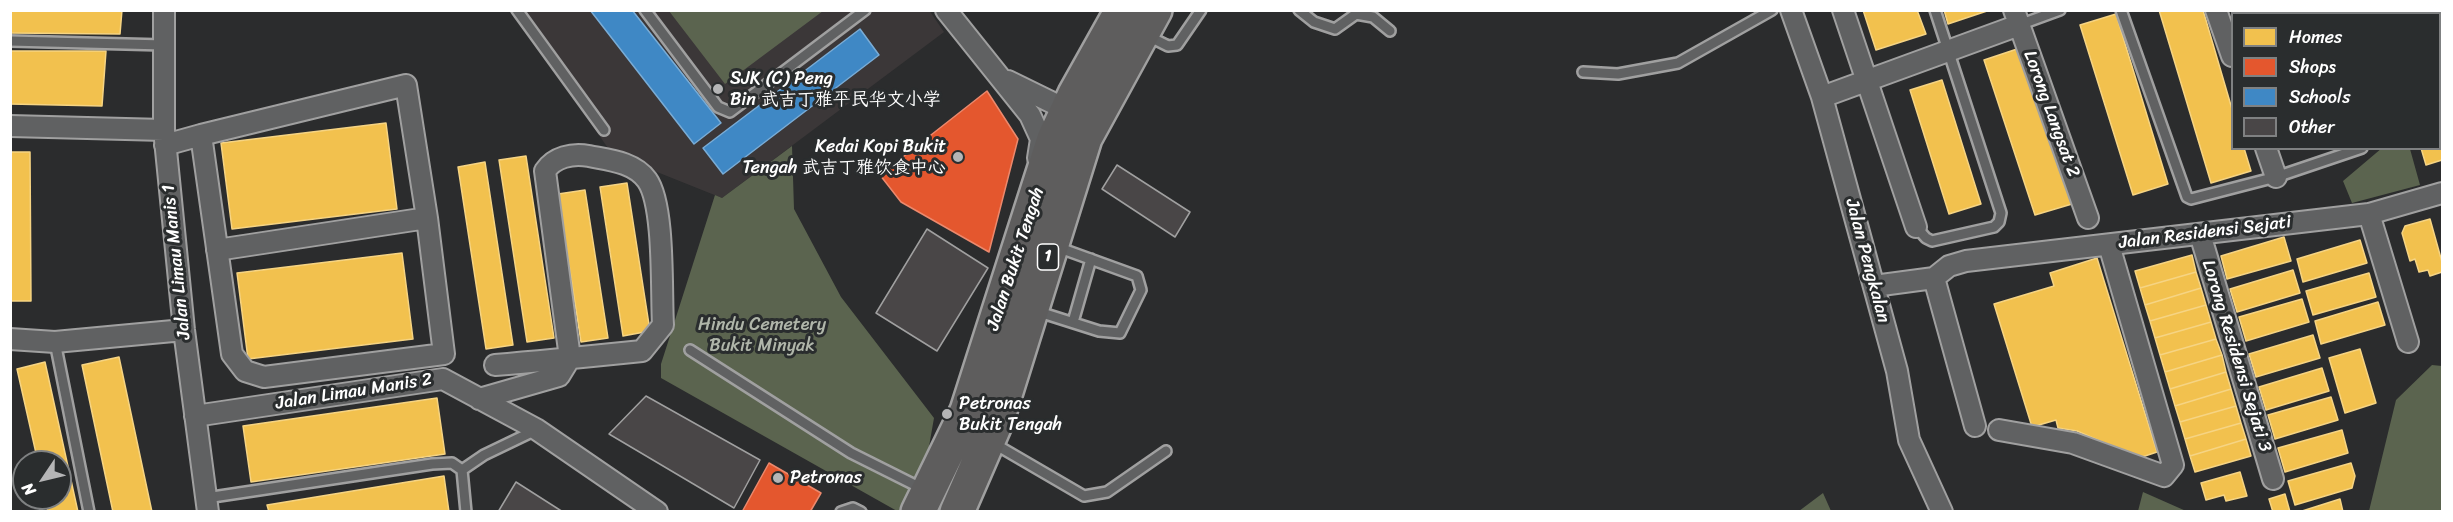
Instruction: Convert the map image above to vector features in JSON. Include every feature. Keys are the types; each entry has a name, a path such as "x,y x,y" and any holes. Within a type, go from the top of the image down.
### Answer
{"highway":[{"name":"Jalan Bukit Tengah","path":"923,502 967,411 1054,139 1075,94 1128,17"},
{"name":"Jalan Bukit Tengah","path":"957,512 989,440 1085,138 1128,17"}],"street":[{"name":"Jalan Limau Manis 1","path":"164,10 164,138 184,330 207,505"},
{"path":"946,10 1003,78 1030,115 1041,139 1032,212"},
{"name":"Jalan Pengkalan","path":"1791,10 1822,97 1874,286 1897,371 1909,440 1942,512"},
{"path":"1843,10 1916,227"},
{"path":"2216,10 2231,53"},
{"path":"1822,97 1950,50 2017,18"},
{"name":"Lorong Langsat 2","path":"2017,18 2088,218"},
{"path":"1003,78 1057,105 1065,103 1075,94"},
{"path":"10,126 164,138 201,135 406,85 427,218 444,354 264,377 245,371 232,354 201,135"},
{"path":"2267,150 2276,177"},
{"path":"479,399 559,376 570,358 545,171 559,158 583,155 626,164 647,180 658,210 663,325 642,351 570,358 495,365"},
{"name":"Jalan Residensi Sejati","path":"1934,278 1949,266 1966,261 2369,214 2442,193"},
{"path":"2369,214 2408,342"},
{"path":"217,250 427,218"},
{"name":"Lorong Residensi Sejati 3","path":"2200,234 2273,479"},
{"path":"1999,430 2073,443 2164,476 2173,465 2109,245"},
{"path":"1874,286 1934,278 1976,426"},
{"path":"10,339 54,342 184,330"},
{"name":"Jalan Limau Manis 2","path":"195,416 442,379 536,429 657,512"}],"lane":[{"path":"517,10 604,130"},
{"path":"645,10 718,107 730,112 865,10"},
{"path":"1128,17 1168,46 1177,45 1201,10"},
{"path":"1299,10 1314,22 1335,29 1356,14 1373,17 1390,31"},
{"path":"1583,72 1618,74 1678,63 1772,10"},
{"path":"1916,227 1932,241 1994,227 2000,222 2001,213 1950,50 1935,10"},
{"path":"2017,18 2060,10"},
{"path":"2121,10 2187,197 2191,199 2276,177 2355,150"},
{"path":"10,41 164,45"},
{"path":"1031,309 1099,331 1120,333 1141,290 1137,276 1052,245"},
{"path":"1073,322 1091,259"},
{"path":"54,342 89,512"},
{"path":"690,350 923,502"},
{"path":"462,470 484,455 536,429"},
{"path":"989,440 1084,496 1107,492 1166,451"},
{"path":"207,505 432,464 452,463 462,470 466,512"},
{"path":"841,512 853,508 861,512"}],"shaded area":[{"name":"SJK (C) Peng Bin 武吉丁雅平民华文小学","path":"929,10 944,32 722,198 612,154 514,11"}],"green space":[{"path":"669,11 823,11 725,84"},
{"path":"2442,11 2442,36 2441,12 2335,12"},
{"name":"Hindu Cemetery Bukit Minyak","path":"792,146 794,209 841,297 934,418 924,475 904,511 897,511 661,378 661,364 715,195 722,198"},
{"path":"2380,150 2410,150 2420,185 2352,203 2343,181"},
{"path":"2432,365 2442,366 2442,511 2369,511 2396,400"},
{"path":"2143,492 2186,511 2138,511"},
{"path":"1823,493 1831,511 1799,511"}],"building: Homes":[{"path":"10,10 122,10 120,34 10,33"},
{"path":"1863,10 1917,10 1926,34 1876,50"},
{"path":"1944,10 1990,10 1948,24"},
{"path":"2159,10 2203,10 2231,106 2231,150 2245,150 2251,171 2211,183"},
{"path":"2268,10 2312,10 2312,12 2268,12"},
{"path":"2116,14 2168,184 2133,195 2080,25"},
{"path":"2020,48 2072,204 2035,215 1984,60"},
{"path":"10,51 106,51 102,106 10,104"},
{"path":"1942,80 1981,204 1949,214 1910,90"},
{"path":"2441,119 2442,160 2426,165 2422,150 2441,150"},
{"path":"386,123 397,209 232,229 221,143"},
{"path":"10,152 30,152 31,301 10,301"},
{"path":"526,156 554,338 527,342 499,160"},
{"path":"485,162 513,345 486,349 458,167"},
{"path":"627,183 650,331 623,336 600,187"},
{"path":"585,190 608,338 581,342 558,194"},
{"path":"2430,219 2442,262 2442,272 2430,276 2428,270 2419,272 2415,259 2410,261 2402,233 2405,226"},
{"path":"2284,237 2291,261 2227,279 2221,256"},
{"path":"2360,240 2367,263 2303,282 2297,259"},
{"path":"402,253 413,339 248,359 237,273"},
{"path":"2192,255 2196,272 2140,288 2135,271"},
{"path":"2097,258 2157,452 2139,458 2077,431 2058,428 2056,420 2032,427 1994,304 2054,286 2050,273"},
{"path":"2293,270 2300,293 2237,312 2230,289"},
{"path":"2196,272 2201,288 2145,305 2140,288"},
{"path":"2369,273 2376,297 2313,315 2306,291"},
{"path":"2201,288 2206,305 2150,321 2145,305"},
{"path":"2302,299 2309,322 2246,341 2239,317"},
{"path":"2378,302 2385,325 2321,344 2315,321"},
{"path":"2206,305 2211,322 2155,338 2150,321"},
{"path":"2211,322 2216,339 2160,355 2155,338"},
{"path":"2313,335 2320,358 2256,377 2249,354"},
{"path":"2216,339 2222,355 2165,372 2160,355"},
{"path":"2360,349 2376,403 2345,413 2329,358"},
{"path":"2222,355 2226,372 2170,389 2165,372"},
{"path":"119,357 152,512 113,512 82,365"},
{"path":"45,362 64,450 35,450 17,369"},
{"path":"2322,368 2329,391 2266,410 2259,387"},
{"path":"2226,372 2231,389 2175,406 2170,389"},
{"path":"2231,389 2236,406 2180,422 2175,406"},
{"path":"2331,397 2338,420 2275,439 2268,415"},
{"path":"437,398 445,454 251,482 243,426"},
{"path":"2236,406 2241,423 2185,439 2180,422"},
{"path":"2241,423 2246,439 2190,456 2185,439"},
{"path":"2342,430 2348,453 2285,472 2278,448"},
{"path":"2246,439 2251,456 2195,472 2190,456"},
{"path":"2351,463 2355,476 2352,488 2295,505 2288,481"},
{"path":"2240,472 2247,496 2226,501 2224,495 2206,500 2201,483"},
{"path":"444,476 449,512 269,512 267,505"},
{"path":"72,485 78,512 48,512 48,510 72,510"},
{"path":"2285,494 2290,512 2273,512 2269,499"},
{"path":"2340,499 2343,512 2299,512"}],"building: Shops":[{"name":"Kedai Kopi Bukit Tengah 武吉丁雅饮食中心","path":"987,91 1018,139 989,252 901,202 880,175"},
{"name":"Petronas","path":"769,463 821,493 810,512 742,512"}],"building: Schools":[{"path":"590,10 632,10 721,123 694,144"},
{"path":"860,29 879,55 723,174 703,148"}],"building: Other":[{"path":"1117,165 1190,212 1175,237 1102,189"},
{"path":"927,229 988,268 937,351 876,313"},
{"path":"646,396 760,460 734,508 609,434"},
{"path":"516,482 563,512 498,512"}],"place":[{"name":"SJK (C) Peng Bin 武吉丁雅平民华文小学","path":"718,89"},
{"name":"Kedai Kopi Bukit Tengah 武吉丁雅饮食中心","path":"958,157"},
{"name":"Petronas Bukit Tengah","path":"947,414"},
{"name":"Petronas","path":"778,478"}]}
